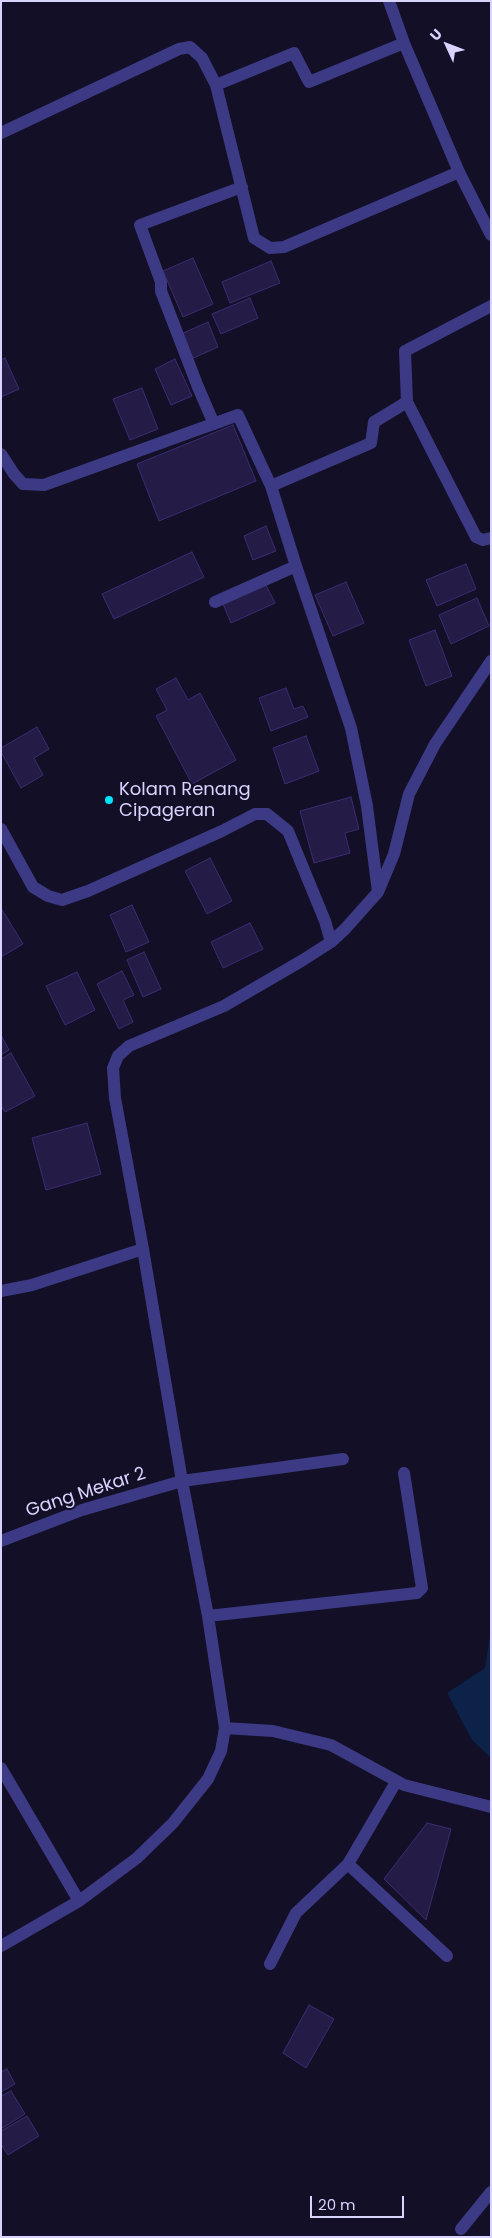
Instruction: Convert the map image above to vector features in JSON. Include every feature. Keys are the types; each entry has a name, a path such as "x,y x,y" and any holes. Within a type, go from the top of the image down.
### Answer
{"street":[{"path":"389,1 404,43 459,172 491,235"},
{"path":"216,85 294,53 309,82 404,43"},
{"path":"1,134 179,49 190,47 198,53 216,85 254,238 270,248 284,247 459,172"},
{"path":"214,424 161,291 160,282 140,225 242,187"},
{"path":"491,306 405,351 407,402 476,537 483,540 491,538"},
{"path":"271,486 371,443 374,422 407,402"},
{"path":"1,454 14,474 24,484 44,485 238,415 271,486 296,566 352,728 367,806 378,892"},
{"path":"215,602 296,566"},
{"path":"1,1946 78,1901 137,1858 174,1824 208,1780 221,1751 225,1728 208,1616 182,1481 115,1098 113,1068 118,1056 128,1046 224,1006 331,942 345,929 378,892 394,854 409,794 435,744 491,661"},
{"path":"1,829 33,887 48,896 62,900 124,875 255,814 267,814 288,831 325,921 331,942"},
{"path":"1,1291 32,1285 143,1250"},
{"name":"Gang Mekar 2","path":"1,1541 82,1510 182,1481 343,1460"},
{"path":"208,1616 417,1593 422,1588 404,1473"},
{"path":"225,1728 273,1732 331,1745 396,1782 477,1806 491,1808"},
{"path":"1,1768 78,1901"},
{"path":"270,1964 296,1913 348,1864 396,1782"},
{"path":"348,1864 447,1956"},
{"path":"461,2229 491,2192"}],"water":[{"path":"491,1628 491,1758 472,1740 447,1693 485,1668"}],"building":[{"path":"193,258 213,304 183,317 163,271"},
{"path":"271,261 280,283 230,303 222,282"},
{"path":"250,298 258,318 221,334 212,314"},
{"path":"208,322 218,347 189,360 179,335"},
{"path":"5,358 19,389 1,397 1,360"},
{"path":"175,359 192,396 171,405 155,369"},
{"path":"142,388 158,429 130,440 113,399"},
{"path":"233,425 256,481 159,521 137,464"},
{"path":"266,526 276,551 253,560 244,536"},
{"path":"192,552 204,577 114,619 102,594"},
{"path":"466,564 476,589 437,606 426,580"},
{"path":"346,582 364,623 333,636 315,595"},
{"path":"266,585 275,603 231,623 223,604"},
{"path":"477,598 489,626 451,644 439,615"},
{"path":"435,630 452,676 426,686 409,640"},
{"path":"176,678 188,700 200,693 236,760 192,784 156,716 167,710 156,689"},
{"path":"286,688 294,709 303,706 308,717 271,731 259,698"},
{"path":"37,727 49,749 34,758 43,775 21,788 1,752 1,748"},
{"path":"306,736 319,771 285,784 273,748"},
{"path":"351,797 359,829 345,833 350,853 314,863 300,811"},
{"path":"210,858 232,901 207,914 185,871"},
{"path":"132,905 149,942 126,952 110,915"},
{"path":"1,908 23,944 1,957"},
{"path":"250,923 263,949 223,968 211,942"},
{"path":"144,952 161,989 143,997 127,960"},
{"path":"122,971 134,995 123,1000 133,1022 119,1029 97,984"},
{"path":"77,972 95,1010 65,1025 46,986"},
{"path":"1,1035 9,1050 1,1055"},
{"path":"11,1053 35,1096 5,1112 1,1106 1,1059"},
{"path":"87,1123 101,1174 46,1190 32,1138"},
{"path":"427,1823 451,1829 426,1920 384,1879"},
{"path":"309,2005 334,2019 306,2068 283,2053"},
{"path":"7,2069 15,2084 1,2092 1,2072"},
{"path":"11,2091 25,2114 1,2129 1,2096"},
{"path":"27,2116 39,2136 8,2155 1,2144 1,2131"}],"place":[{"name":"Kolam Renang Cipageran","path":"109,800"}]}
